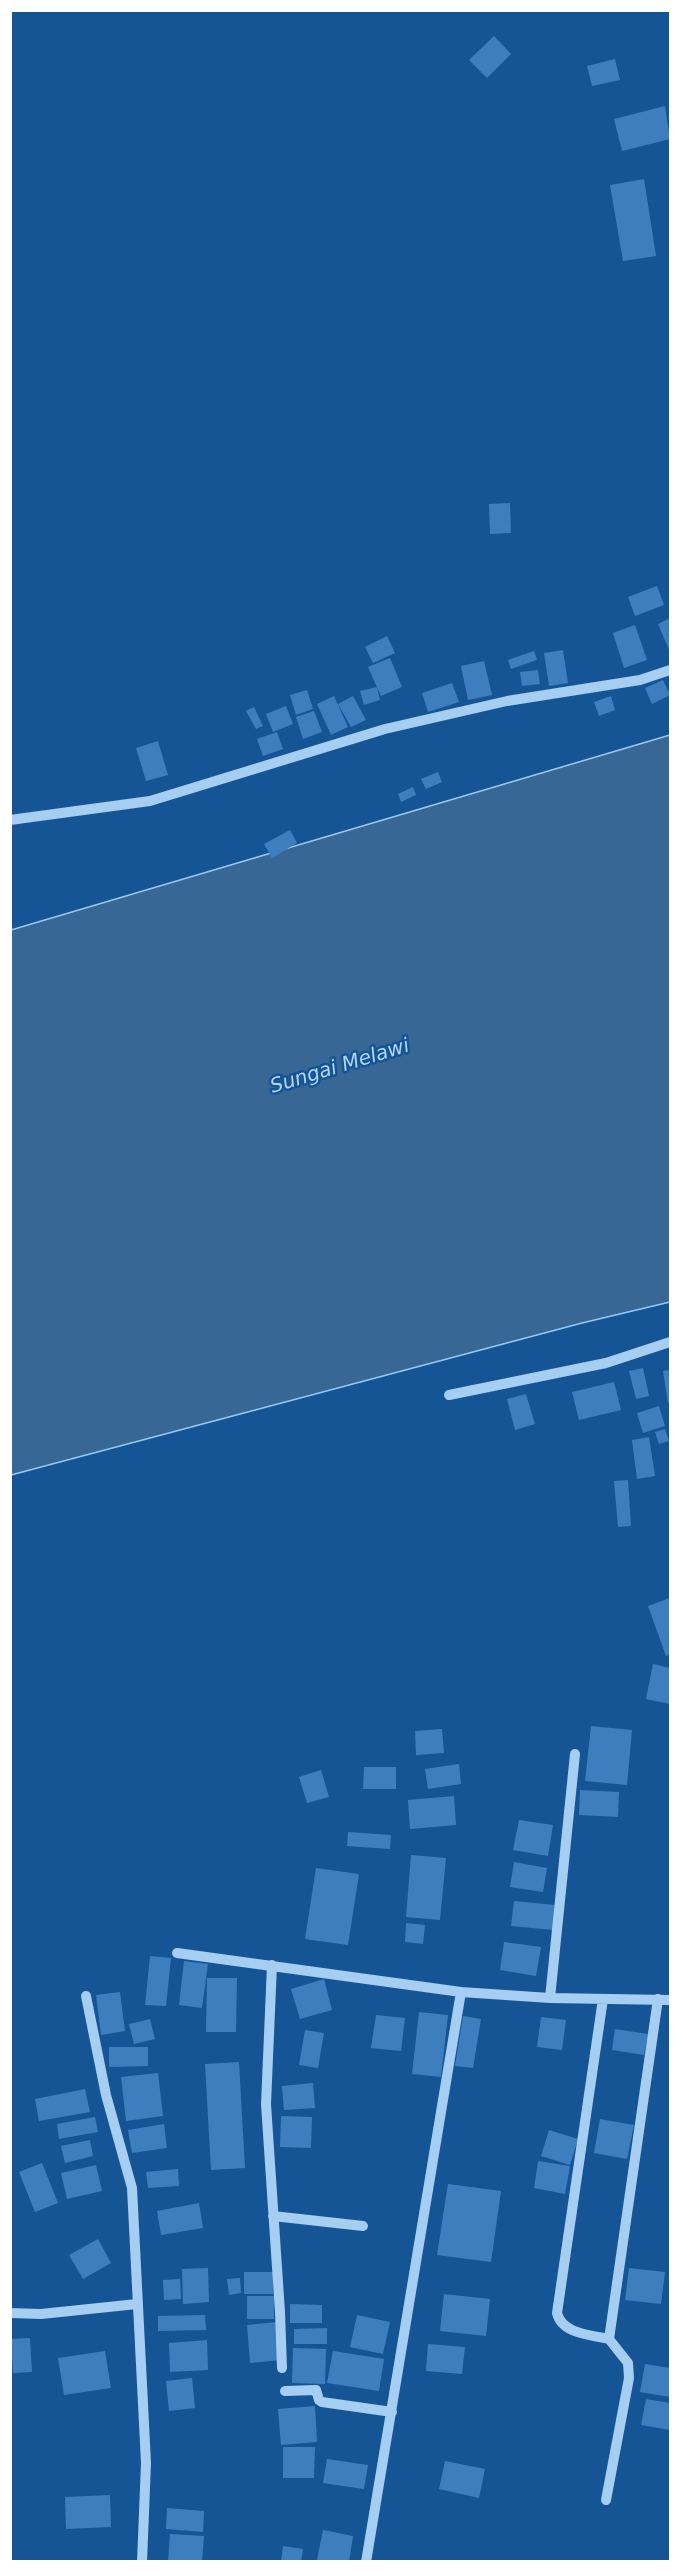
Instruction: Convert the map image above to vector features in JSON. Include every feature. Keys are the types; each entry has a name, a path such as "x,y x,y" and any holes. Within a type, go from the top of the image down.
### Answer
{"street":[{"path":"10,820 150,801 385,729 507,701 640,680 670,670"},
{"path":"449,1395 606,1362 670,1342"},
{"path":"550,1998 575,1754"},
{"path":"177,1953 461,1992 550,1998 670,2000"},
{"path":"272,1965 266,2104 282,2368"},
{"path":"366,2562 461,1992"},
{"path":"86,1995 106,2095 132,2188 146,2463 142,2562"},
{"path":"603,1999 557,2313 558,2320 569,2330 609,2339 628,2363 629,2378 606,2500"},
{"path":"609,2339 658,1999"},
{"path":"273,2216 363,2226"},
{"path":"10,2313 41,2314 138,2304"},
{"path":"285,2391 316,2390 318,2400 322,2402 392,2412"}],"water":[{"name":"Sungai Melawi","path":"670,735 670,1302 582,1323 11,1475 11,930"}],"building":[{"path":"494,36 511,54 487,78 469,60"},
{"path":"615,59 620,80 592,86 587,66"},
{"path":"665,106 670,139 622,151 614,119"},
{"path":"644,179 656,256 623,261 610,185"},
{"path":"510,503 511,533 490,534 489,504"},
{"path":"657,586 664,605 635,616 628,597"},
{"path":"670,618 670,652 658,624"},
{"path":"635,625 647,660 624,668 613,633"},
{"path":"387,636 395,653 373,663 365,647"},
{"path":"563,650 568,683 549,686 544,653"},
{"path":"534,651 537,660 511,669 508,660"},
{"path":"390,658 402,687 381,696 368,667"},
{"path":"484,661 492,695 468,700 461,666"},
{"path":"538,670 540,684 522,686 520,672"},
{"path":"663,680 670,695 652,704 645,688"},
{"path":"452,683 459,702 428,712 422,693"},
{"path":"377,687 380,700 364,705 360,691"},
{"path":"307,690 313,709 296,715 290,695"},
{"path":"334,696 348,727 331,735 317,704"},
{"path":"353,696 366,720 351,727 338,704"},
{"path":"611,696 615,710 599,716 594,702"},
{"path":"286,706 293,724 273,732 266,714"},
{"path":"254,707 263,726 256,729 246,711"},
{"path":"314,711 322,732 303,739 296,717"},
{"path":"277,732 283,749 263,756 257,739"},
{"path":"158,741 168,775 146,781 136,748"},
{"path":"438,772 442,782 426,789 421,779"},
{"path":"413,787 416,795 401,802 398,794"},
{"path":"290,830 297,843 272,858 264,844"},
{"path":"643,1368 649,1396 636,1399 629,1371"},
{"path":"670,1370 670,1402 668,1403 663,1371"},
{"path":"614,1382 621,1410 579,1420 572,1392"},
{"path":"526,1394 535,1424 515,1430 507,1399"},
{"path":"659,1406 665,1426 643,1433 637,1413"},
{"path":"665,1429 669,1441 659,1444 655,1432"},
{"path":"649,1437 655,1476 637,1479 632,1440"},
{"path":"628,1480 631,1526 618,1527 614,1481"},
{"path":"670,1598 670,1654 666,1656 648,1606"},
{"path":"653,1664 670,1668 670,1704 646,1699"},
{"path":"591,1726 632,1730 627,1785 585,1781"},
{"path":"442,1729 444,1753 416,1755 415,1731"},
{"path":"459,1764 461,1784 428,1789 425,1769"},
{"path":"364,1767 396,1767 396,1789 363,1789"},
{"path":"321,1770 329,1797 307,1803 299,1777"},
{"path":"580,1790 619,1792 618,1817 579,1815"},
{"path":"454,1796 456,1825 410,1829 408,1800"},
{"path":"519,1820 553,1825 548,1856 513,1850"},
{"path":"348,1832 391,1835 390,1849 347,1846"},
{"path":"411,1855 446,1858 440,1920 406,1917"},
{"path":"514,1862 547,1868 543,1892 510,1887"},
{"path":"316,1868 359,1874 348,1945 305,1939"},
{"path":"514,1901 555,1905 553,1930 511,1926"},
{"path":"406,1923 425,1925 423,1944 405,1942"},
{"path":"504,1942 541,1947 536,1976 500,1970"},
{"path":"150,1956 171,1958 166,2006 145,2005"},
{"path":"184,1961 208,1964 202,2008 179,2005"},
{"path":"207,1978 237,1978 236,2032 206,2032"},
{"path":"324,1979 332,2010 300,2019 291,1989"},
{"path":"120,1992 125,2031 101,2035 96,1995"},
{"path":"419,2012 448,2015 441,2077 412,2074"},
{"path":"376,2015 405,2018 401,2051 371,2048"},
{"path":"463,2016 481,2019 473,2068 455,2066"},
{"path":"541,2017 566,2020 562,2050 537,2047"},
{"path":"150,2019 155,2039 134,2044 129,2024"},
{"path":"615,2029 648,2034 644,2055 612,2050"},
{"path":"305,2030 324,2033 318,2068 299,2065"},
{"path":"109,2047 148,2047 148,2066 109,2067"},
{"path":"239,2062 245,2168 211,2170 205,2064"},
{"path":"158,2073 163,2116 126,2121 121,2077"},
{"path":"313,2083 315,2108 284,2110 282,2086"},
{"path":"85,2089 90,2112 39,2121 35,2099"},
{"path":"281,2116 312,2117 311,2148 280,2147"},
{"path":"95,2117 98,2132 59,2139 57,2124"},
{"path":"600,2119 634,2125 627,2159 594,2153"},
{"path":"164,2124 167,2148 132,2153 128,2130"},
{"path":"549,2130 578,2139 570,2165 541,2156"},
{"path":"90,2140 93,2156 65,2163 61,2146"},
{"path":"538,2161 570,2166 565,2194 534,2188"},
{"path":"42,2163 58,2203 35,2212 19,2172"},
{"path":"96,2165 102,2191 67,2199 61,2173"},
{"path":"178,2169 179,2186 148,2188 146,2172"},
{"path":"448,2184 501,2191 491,2262 437,2255"},
{"path":"199,2203 203,2228 161,2235 157,2211"},
{"path":"98,2239 111,2263 83,2279 69,2255"},
{"path":"208,2268 209,2302 183,2304 182,2269"},
{"path":"629,2268 665,2272 661,2304 625,2300"},
{"path":"244,2272 273,2272 273,2294 244,2294"},
{"path":"240,2278 241,2293 229,2295 227,2279"},
{"path":"180,2279 181,2299 164,2300 163,2280"},
{"path":"444,2294 490,2299 486,2336 440,2331"},
{"path":"247,2296 274,2296 274,2319 247,2319"},
{"path":"290,2304 322,2305 322,2323 290,2323"},
{"path":"205,2315 206,2330 158,2331 158,2316"},
{"path":"357,2315 390,2322 383,2354 350,2347"},
{"path":"277,2322 280,2360 250,2363 247,2325"},
{"path":"327,2328 327,2344 294,2344 294,2329"},
{"path":"30,2338 32,2372 13,2373 11,2339"},
{"path":"207,2340 208,2370 170,2372 169,2343"},
{"path":"428,2344 465,2347 462,2374 426,2371"},
{"path":"293,2348 326,2349 325,2384 292,2383"},
{"path":"105,2351 111,2388 64,2395 58,2358"},
{"path":"333,2351 384,2359 379,2391 327,2383"},
{"path":"645,2364 670,2368 670,2397 640,2392"},
{"path":"192,2378 195,2408 169,2411 166,2381"},
{"path":"646,2399 670,2403 670,2430 641,2425"},
{"path":"315,2406 317,2442 281,2445 278,2409"},
{"path":"283,2447 315,2447 314,2478 283,2478"},
{"path":"327,2459 368,2465 364,2489 323,2483"},
{"path":"445,2461 485,2469 479,2498 439,2489"},
{"path":"110,2495 111,2527 66,2529 65,2497"},
{"path":"167,2508 204,2511 203,2532 166,2529"},
{"path":"323,2530 353,2536 349,2562 317,2560"},
{"path":"170,2534 204,2536 202,2562 168,2562"},
{"path":"283,2546 303,2549 301,2562 281,2562"}]}
